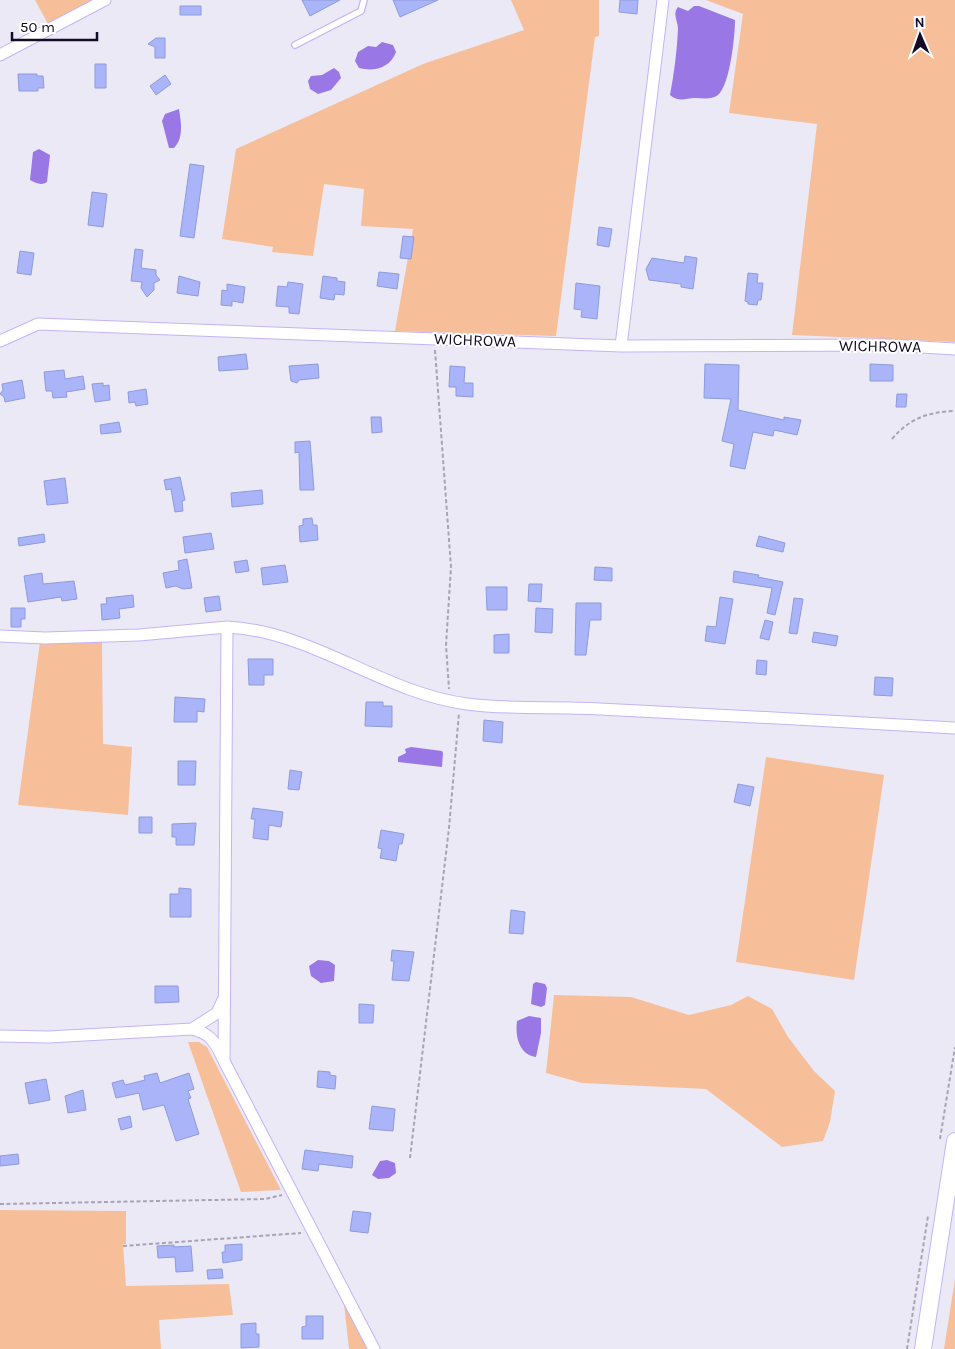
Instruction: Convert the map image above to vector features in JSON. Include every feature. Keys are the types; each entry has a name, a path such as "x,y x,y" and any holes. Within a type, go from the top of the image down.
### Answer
{"street":[{"path":"0,55 104,0"},
{"path":"621,346 663,0"},
{"name":"WICHROWA","path":"0,341 38,324 621,346 888,344 955,349"},
{"path":"224,1061 227,627"},
{"path":"0,636 45,638 139,635 227,627 245,628 296,643 416,690 455,702 955,728"},
{"path":"192,1029 217,1013 224,998"},
{"path":"0,1036 49,1037 192,1029 202,1031 215,1040 224,1061 374,1349"},
{"path":"923,1349 955,1141"}],"lane":[{"path":"295,45 362,11 364,0"}],"path":[{"path":"410,1158 448,838 455,702 446,646 452,567 434,338"},
{"path":"892,439 913,419 935,411 955,411"},
{"path":"0,1204 265,1199 280,1196 291,1190"},
{"path":"123,1246 314,1232"}],"shaded area":[{"path":"35,0 95,0 48,24"},
{"path":"511,0 599,0 599,36 595,37 556,336 395,331 413,229 361,226 364,189 324,184 313,256 272,252 273,247 222,239 236,149 423,64 524,30"},
{"path":"706,0 955,0 955,342 792,335 817,124 729,113 743,14"},
{"path":"694,6 699,6 735,20 731,60 726,81 718,95 710,98 679,99 670,95 678,37 675,12 678,7 688,11"},
{"path":"382,42 393,45 396,52 390,62 376,69 359,68 355,61 358,52 368,46 376,47"},
{"path":"334,68 339,72 341,78 331,90 318,94 310,89 308,81 311,76 322,75"},
{"path":"179,109 181,135 174,148 169,148 162,121 165,114"},
{"path":"39,149 50,155 47,182 43,184 30,180 33,152"},
{"path":"40,642 102,642 103,744 132,747 128,815 18,805"},
{"path":"411,747 442,751 442,767 398,762 398,757 406,753 405,749"},
{"path":"766,757 884,775 854,980 736,962"},
{"path":"318,960 329,961 335,965 334,981 321,983 311,976 309,966"},
{"path":"536,982 545,984 547,988 545,1005 541,1007 531,1004 533,984"},
{"path":"554,995 631,997 689,1015 731,1005 748,996 772,1009 788,1037 814,1071 835,1091 830,1122 823,1141 782,1147 706,1089 582,1083 546,1073"},
{"path":"529,1016 541,1018 541,1033 536,1057 522,1049 517,1033 517,1021"},
{"path":"188,1042 199,1042 207,1047 281,1190 241,1192"},
{"path":"387,1160 395,1163 396,1173 389,1178 378,1179 372,1175 380,1161"},
{"path":"0,1210 126,1211 126,1244 123,1244 126,1286 229,1284 233,1315 159,1320 161,1349 0,1349"},
{"path":"955,1279 955,1349 944,1349"},
{"path":"344,1304 368,1349 349,1349"}],"building":[{"path":"302,0 340,0 310,16"},
{"path":"393,0 438,0 400,17"},
{"path":"620,0 638,0 637,14 619,12"},
{"path":"180,6 201,6 201,15 180,15"},
{"path":"156,38 165,38 165,58 155,58 155,47 148,44"},
{"path":"95,64 106,64 106,88 95,88"},
{"path":"18,74 37,74 37,76 43,76 44,88 38,88 38,91 19,91"},
{"path":"165,75 171,84 156,95 150,86"},
{"path":"190,164 204,166 194,238 180,236"},
{"path":"92,192 107,194 103,227 88,225"},
{"path":"599,227 612,229 609,247 597,245"},
{"path":"403,236 414,237 411,259 400,258"},
{"path":"135,249 143,250 141,268 156,270 156,275 160,280 154,283 154,290 147,297 141,288 142,282 131,281"},
{"path":"20,251 34,253 31,275 17,273"},
{"path":"685,256 697,258 693,289 681,287 681,284 649,280 646,269 652,258 684,263"},
{"path":"379,272 399,274 397,289 377,286"},
{"path":"748,273 758,274 757,283 763,283 761,300 758,300 757,305 748,304 745,301"},
{"path":"179,276 200,282 198,296 177,293"},
{"path":"323,276 337,278 337,281 345,282 344,295 335,294 334,300 320,298"},
{"path":"288,282 303,284 299,314 289,313 289,307 276,306 278,286 287,287"},
{"path":"576,283 600,286 597,319 581,317 582,310 574,309"},
{"path":"227,284 245,287 243,303 232,301 232,306 221,305 222,290 227,291"},
{"path":"246,354 248,369 219,371 218,357"},
{"path":"318,364 319,378 299,380 297,383 291,381 289,366"},
{"path":"705,364 739,365 738,410 784,420 784,417 801,420 797,435 774,430 773,436 753,432 745,469 730,466 734,444 722,441 731,399 704,398"},
{"path":"870,364 893,365 893,381 870,381"},
{"path":"450,366 465,367 464,383 473,383 473,397 456,396 456,387 449,387"},
{"path":"64,370 65,379 83,376 85,389 66,392 67,397 53,398 52,391 46,391 44,372"},
{"path":"22,380 25,398 5,402 4,397 0,394 3,390 2,384"},
{"path":"103,383 103,386 109,385 110,400 95,402 92,384"},
{"path":"146,389 148,404 136,406 135,402 129,403 128,392"},
{"path":"897,394 907,394 906,407 896,407"},
{"path":"371,417 381,417 382,432 372,433"},
{"path":"119,422 121,432 101,434 100,425"},
{"path":"310,441 314,490 300,490 299,452 295,453 295,442"},
{"path":"180,477 185,500 182,501 183,511 175,512 171,489 166,490 164,480"},
{"path":"65,478 68,503 47,505 44,481"},
{"path":"262,490 263,504 232,507 231,493"},
{"path":"312,518 313,525 317,525 318,540 300,542 299,526 303,525 303,519"},
{"path":"211,533 214,549 185,553 183,537"},
{"path":"44,534 45,542 19,546 18,538"},
{"path":"759,536 785,543 783,552 756,546"},
{"path":"187,559 192,588 183,589 176,586 166,588 163,573 179,570 178,561"},
{"path":"247,560 249,571 236,573 234,562"},
{"path":"285,565 288,582 263,585 261,568"},
{"path":"595,567 612,568 612,581 594,580"},
{"path":"734,571 759,575 758,577 783,582 775,615 767,613 772,588 733,582"},
{"path":"42,573 43,584 74,581 77,599 62,601 61,597 28,602 24,576"},
{"path":"529,584 542,584 541,602 528,601"},
{"path":"486,587 507,587 507,610 487,610"},
{"path":"133,595 134,607 119,609 120,618 102,620 101,604 107,604 106,598"},
{"path":"219,596 221,610 206,612 204,598"},
{"path":"720,597 733,599 725,644 705,641 707,626 716,627"},
{"path":"794,598 803,599 797,634 789,633"},
{"path":"576,603 601,603 601,620 590,620 586,655 575,655"},
{"path":"11,608 25,608 25,619 21,619 21,627 11,627"},
{"path":"536,608 553,609 552,633 535,632"},
{"path":"765,620 773,622 769,640 760,638"},
{"path":"814,632 838,636 836,646 812,642"},
{"path":"509,634 509,653 494,653 494,635"},
{"path":"248,659 273,659 273,675 264,675 264,685 249,685"},
{"path":"757,660 767,661 766,675 756,674"},
{"path":"875,677 893,678 892,696 874,695"},
{"path":"175,697 205,699 204,712 197,711 197,722 174,722"},
{"path":"366,702 383,702 383,706 392,706 392,727 365,726"},
{"path":"484,720 503,722 502,743 483,741"},
{"path":"178,761 196,761 195,785 178,785"},
{"path":"290,770 302,772 299,790 288,789"},
{"path":"738,784 754,787 750,806 734,802"},
{"path":"253,808 283,812 281,827 269,825 268,840 253,838 255,819 251,819"},
{"path":"139,817 152,817 152,833 139,833"},
{"path":"196,823 194,845 176,845 176,837 172,837 172,824"},
{"path":"381,830 404,834 402,844 399,844 396,861 380,858 382,849 378,848"},
{"path":"179,888 191,889 191,917 170,917 170,894 179,894"},
{"path":"511,910 525,912 523,934 509,933"},
{"path":"392,950 414,952 409,981 392,980 394,961 391,961"},
{"path":"155,986 178,986 179,1002 155,1003"},
{"path":"359,1004 374,1005 373,1023 359,1023"},
{"path":"318,1071 330,1072 330,1075 336,1076 335,1089 317,1087"},
{"path":"157,1073 160,1083 189,1073 194,1089 188,1091 191,1098 188,1099 199,1134 176,1141 164,1105 143,1110 139,1093 116,1098 112,1083 123,1080 125,1085 145,1080 144,1076"},
{"path":"46,1079 50,1100 29,1104 25,1083"},
{"path":"83,1090 86,1110 68,1113 65,1096"},
{"path":"372,1106 395,1109 393,1131 369,1129"},
{"path":"130,1116 132,1127 121,1130 118,1119"},
{"path":"305,1150 353,1156 352,1168 319,1164 318,1171 302,1169"},
{"path":"18,1154 19,1164 0,1166 0,1156"},
{"path":"353,1211 371,1213 368,1233 350,1231"},
{"path":"242,1244 242,1260 223,1263 222,1252 225,1252 225,1245"},
{"path":"174,1245 174,1247 191,1246 193,1271 176,1272 175,1257 158,1258 157,1246"},
{"path":"222,1269 223,1278 208,1279 207,1270"},
{"path":"306,1316 323,1316 323,1339 302,1339 302,1327 306,1326"},
{"path":"256,1323 256,1334 259,1334 259,1347 241,1348 241,1324"}]}
